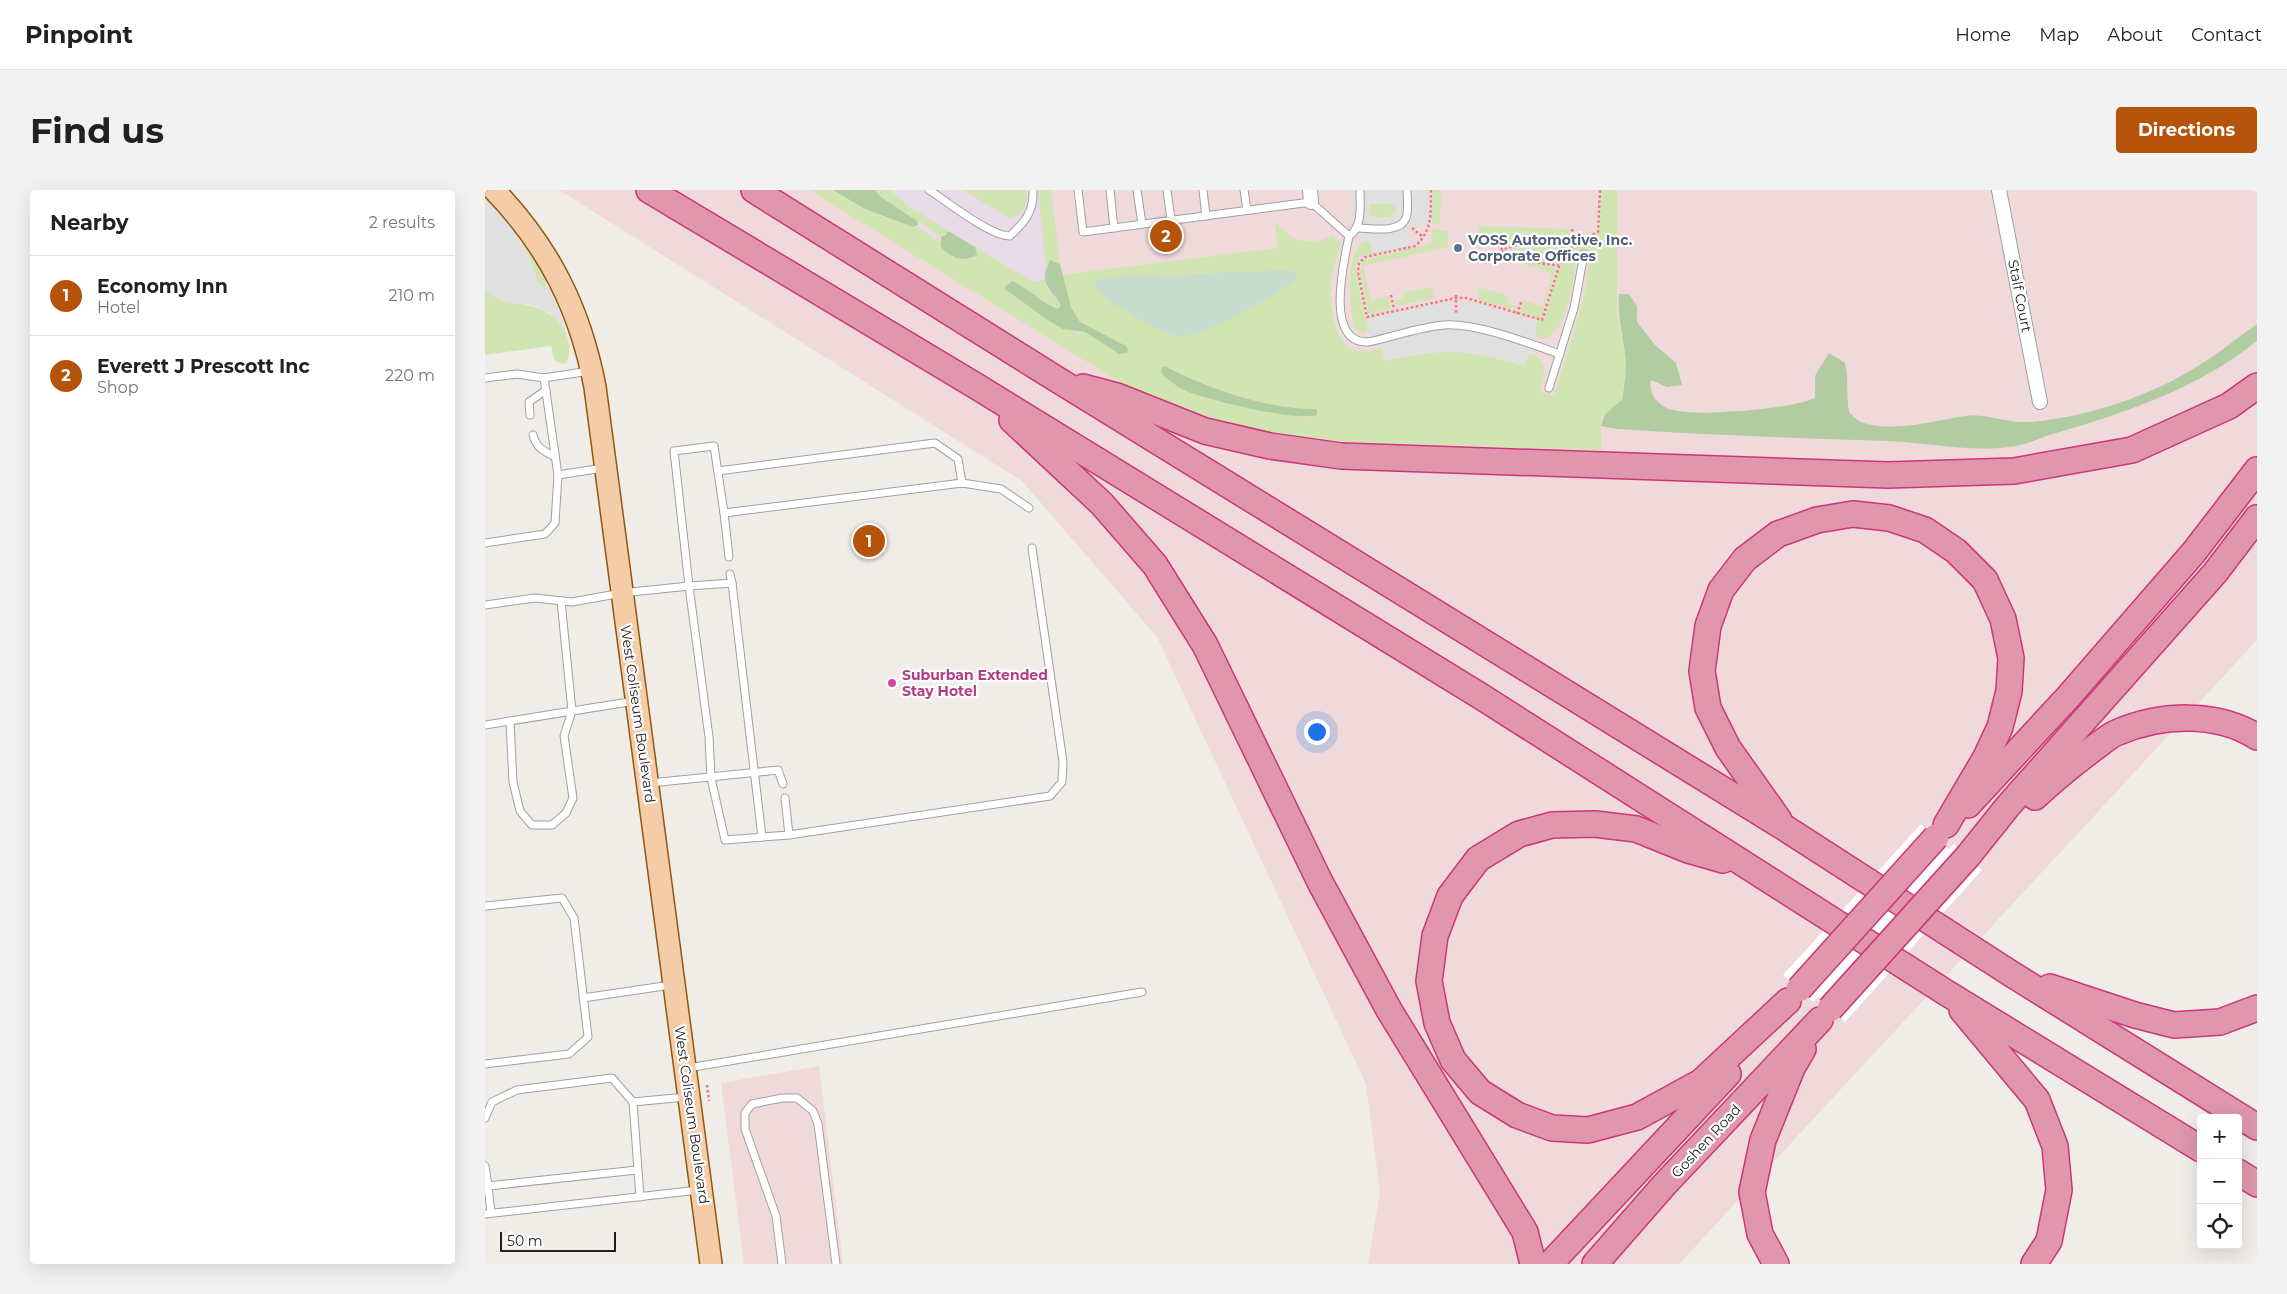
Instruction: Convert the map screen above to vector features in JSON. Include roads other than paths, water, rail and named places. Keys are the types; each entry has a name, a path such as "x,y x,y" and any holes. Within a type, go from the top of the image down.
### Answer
{"highway":[{"path":"649,190 976,386 1473,692 1945,992 2197,1147"},
{"path":"754,190 1058,380 1785,828 2010,974 2257,1127"},
{"path":"1058,380 1117,396 1205,431 1269,446 1341,456 1889,475 2014,471 2132,450 2229,406 2257,386"},
{"path":"976,386 1102,504 1155,565 1205,645 1320,882 1389,1010 1525,1232 1533,1264"},
{"path":"1550,1264 1713,1091 1793,995 1941,831 1980,794 2069,696 2193,552 2257,470"},
{"path":"1785,828 1727,748 1709,708 1702,671 1708,626 1721,590 1745,559 1777,534 1817,520 1853,514 1889,518 1925,530 1957,550 1985,580 2003,619 2011,658 2009,691 2000,727 1986,758 1941,831"},
{"path":"1776,1264 1760,1234 1751,1192 1763,1140 1792,1068 1825,1014 1972,852 2008,806 2215,573 2257,518"},
{"path":"1972,852 2017,814 2057,775 2115,733 2168,718 2207,719 2246,730 2257,737"},
{"path":"1753,870 1688,850 1637,830 1595,824 1552,825 1519,834 1478,859 1451,896 1435,936 1429,980 1437,1023 1453,1060 1480,1092 1517,1115 1552,1128 1588,1130 1637,1117 1701,1082 1793,995"},
{"path":"2010,974 2135,1015 2174,1025 2220,1022 2257,1008"},
{"path":"1945,992 2004,1058 2037,1100 2055,1146 2059,1190 2049,1241 2034,1264"},
{"name":"Goshen Road","path":"1595,1264 1665,1184 1825,1014"},
{"path":"2242,1175 2257,1184"}],"main road":[{"name":"West Coliseum Boulevard","path":"494,190 528,230 550,263 579,325 586,343 592,371 711,1264"}],"street":[{"name":"Stalf Court","path":"1999,190 2040,402"}],"lane":[{"path":"929,190 952,204 978,224 1001,236 1010,236 1030,213 1034,204 1033,190"},
{"path":"1078,190 1083,232 1247,210 1310,196 1349,236"},
{"path":"1110,190 1114,228"},
{"path":"1137,190 1142,224"},
{"path":"1167,190 1171,220"},
{"path":"1203,190 1206,216"},
{"path":"1244,190 1247,210"},
{"path":"1360,190 1357,228 1349,236 1340,288 1343,319 1347,332 1352,338 1361,342 1368,342 1445,325 1478,329 1560,354"},
{"path":"1357,228 1391,228 1402,224 1406,218 1407,190"},
{"path":"1549,388 1578,290 1584,254"},
{"path":"485,378 517,374 544,378 592,371"},
{"path":"485,543 545,534 555,522 558,475 544,378"},
{"path":"530,415 529,402 546,390"},
{"path":"533,435 535,443 541,450 555,457"},
{"path":"718,471 935,443 958,459 963,483"},
{"path":"729,557 714,446 674,451 689,586 709,737 711,778 725,840 789,835 1050,796 1062,782 1063,762 1032,548"},
{"path":"558,475 605,468"},
{"path":"723,513 963,483 1001,489 1029,508"},
{"path":"730,574 762,837"},
{"path":"485,605 535,598 572,602 622,593 732,583"},
{"path":"510,721 513,782 520,812 531,825 552,825 566,813 573,798 564,736 572,711 561,601"},
{"path":"485,725 637,701"},
{"path":"647,783 778,770 783,784"},
{"path":"785,798 789,835"},
{"path":"485,906 562,898 574,918 588,1037 569,1054 485,1064"},
{"path":"583,998 674,984"},
{"path":"685,1068 1142,992"},
{"path":"485,1118 492,1102 517,1090 612,1078 633,1102 640,1197"},
{"path":"633,1102 689,1096"},
{"path":"782,1264 776,1216 745,1129 745,1112 751,1104 782,1098 797,1098 813,1111 818,1124 837,1264"},
{"path":"485,1166 488,1186 488,1214 701,1190"},
{"path":"488,1186 637,1170"}],"place":[{"name":"Everett J Prescott Inc","path":"1166,236"},
{"name":"VOSS Automotive, Inc. Corporate Offices","path":"1458,248"},
{"name":"Economy Inn","path":"869,541"},
{"name":"Suburban Extended Stay Hotel","path":"892,683"}]}
